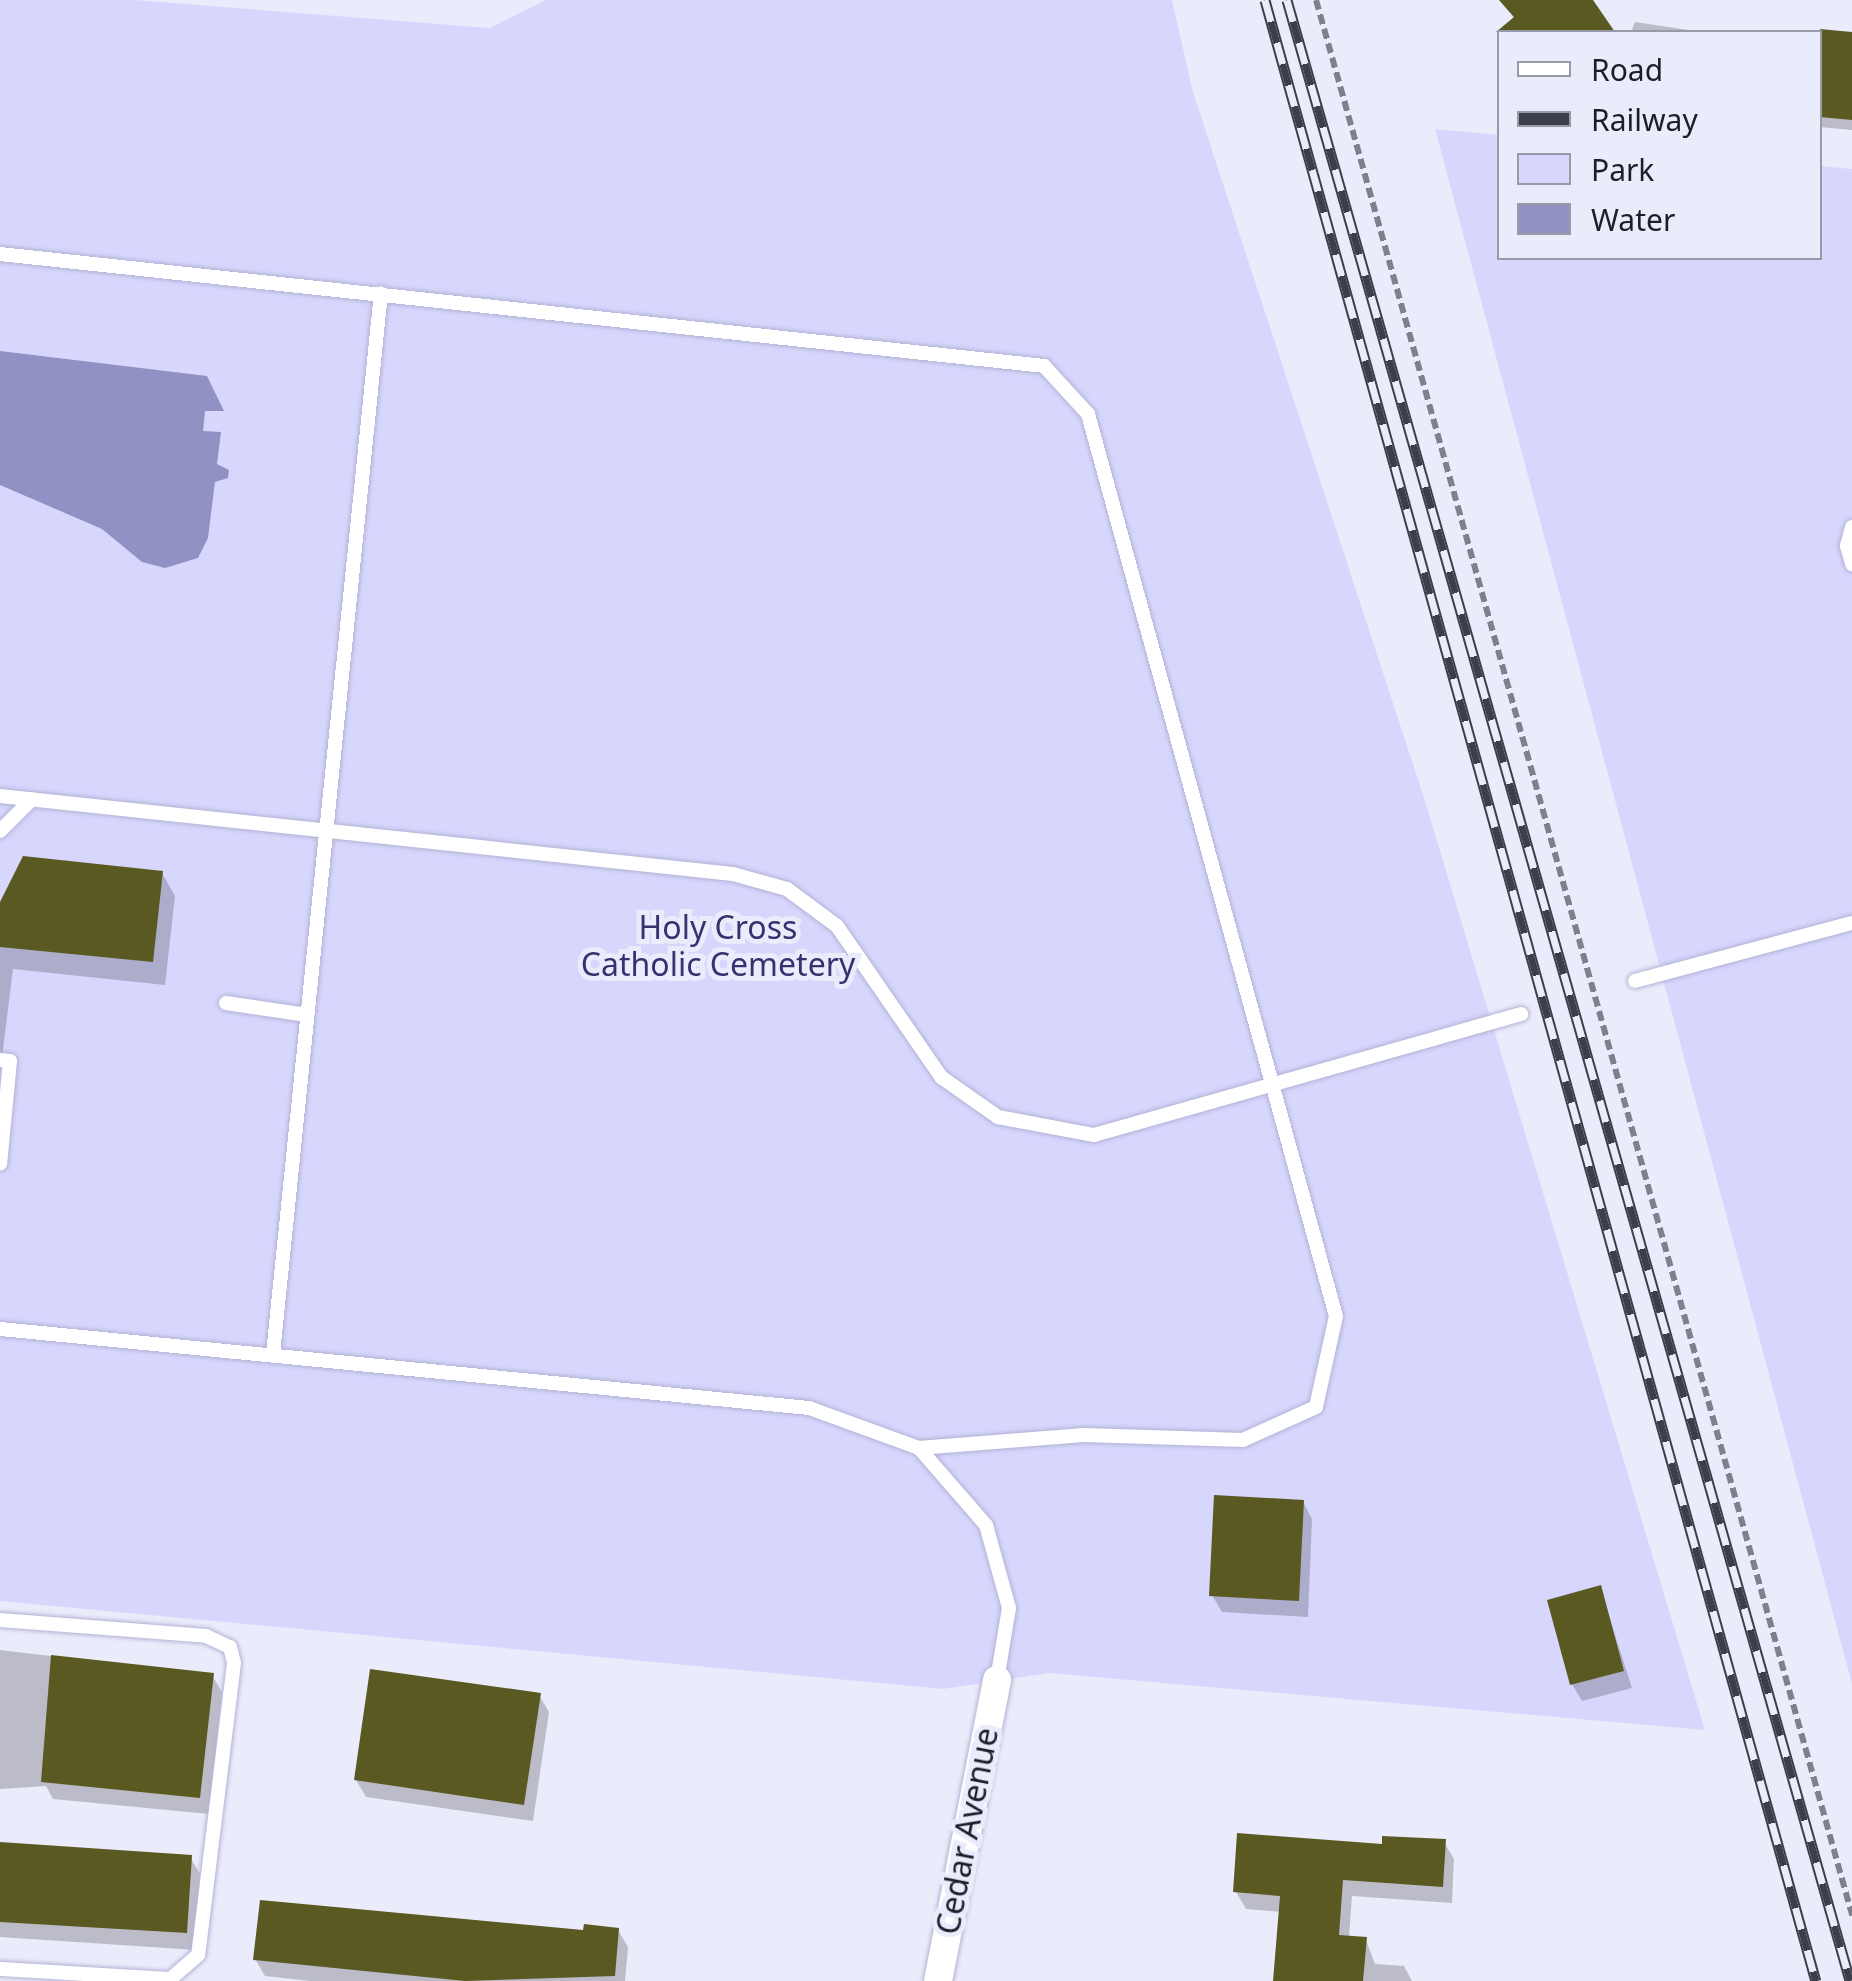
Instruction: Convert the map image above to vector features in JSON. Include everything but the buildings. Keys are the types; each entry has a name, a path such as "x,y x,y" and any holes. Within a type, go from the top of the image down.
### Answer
{"street":[{"name":"Cedar Avenue","path":"938,1981 997,1680"}],"lane":[{"path":"0,254 1044,366 1088,414 1336,1316 1316,1407 1244,1440 1084,1435 919,1448 809,1408 0,1329"},
{"path":"273,1354 381,294"},
{"path":"1852,527 1846,546 1852,564"},
{"path":"0,796 733,874 787,889 837,926 941,1077 998,1117 1094,1136 1521,1014"},
{"path":"0,831 32,799"},
{"path":"1634,981 1852,924"},
{"path":"226,1004 307,1016"},
{"path":"0,1060 10,1061 0,1164"},
{"path":"919,1448 986,1525 1009,1608 997,1680"},
{"path":"0,1620 206,1636 230,1648 234,1663 198,1955 170,1979 0,1969"}],"path":[{"path":"1316,0 1852,1916"}],"green space":[{"name":"Holy Cross Catholic Cemetery","path":"0,0 134,0 489,28 546,0 1172,0 1193,92 1425,801 1705,1730 1049,1673 943,1689 0,1601"},
{"path":"1435,129 1497,135 1497,260 1822,260 1822,166 1852,169 1852,1684"}],"water":[{"path":"0,351 207,376 224,411 205,411 203,431 221,432 217,464 229,470 228,478 215,482 208,538 198,558 165,568 142,562 102,529 0,485"}],"railway":[{"path":"1265,0 1816,1981"},
{"path":"1287,0 1850,1981"}]}
